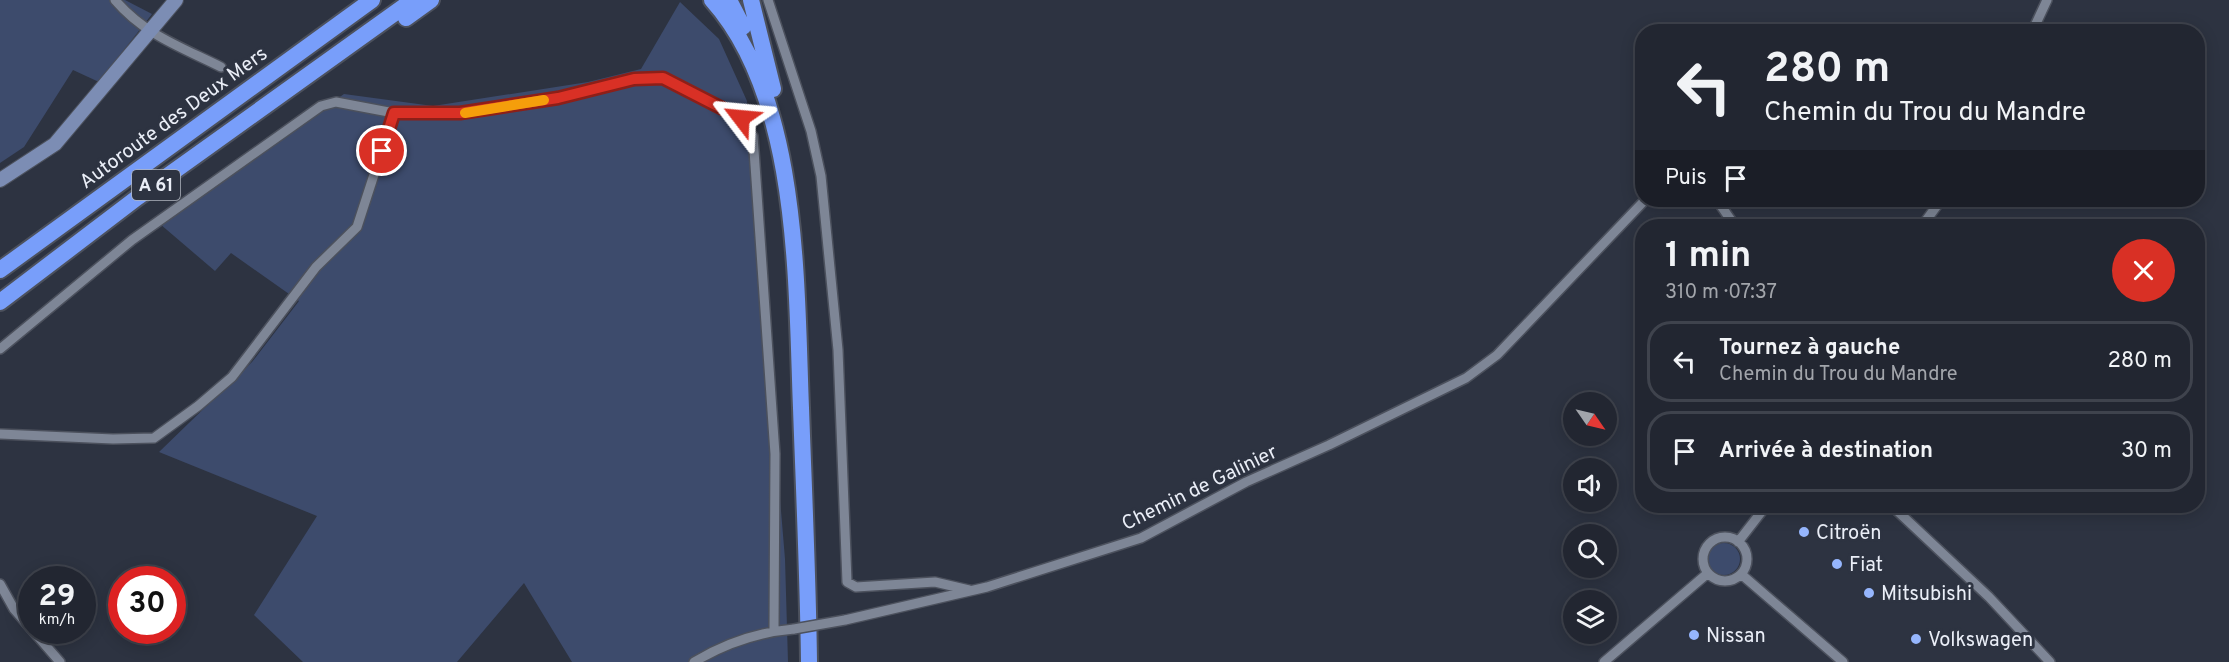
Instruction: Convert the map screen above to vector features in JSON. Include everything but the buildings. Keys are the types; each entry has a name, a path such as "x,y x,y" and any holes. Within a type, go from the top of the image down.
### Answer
{"highway":[{"name":"Autoroute des Deux Mers","path":"0,270 372,0"},
{"name":"A 61","path":"0,302 120,211 413,0"},
{"path":"315,72 362,49 431,0"},
{"path":"712,0 740,37 765,80"},
{"path":"729,0 756,54 794,173 802,236 820,662"},
{"path":"735,0 765,80"},
{"path":"751,0 783,169 792,236 810,662"}],"main road":[{"path":"0,180 55,144 176,0"}],"street":[{"path":"116,0 132,19 150,33 221,67"},
{"path":"768,0 811,131 821,176 838,350 847,582 856,587 934,582 971,591"},
{"path":"2036,24 2047,0"},
{"path":"0,349 141,233 321,106 336,102 394,113 460,113 558,98 634,79 663,78 741,118 753,135 776,454 774,630"},
{"path":"0,434 112,439 154,438 198,406 232,377 316,267 357,227 394,113"},
{"name":"Chemin de Galinier","path":"694,662 715,649 774,630 845,620 971,591 1142,538 1246,482 1329,445 1466,378 1497,355 1638,207"},
{"path":"1738,542 1761,513"},
{"path":"1899,513 1989,597 2050,662"},
{"path":"1723,537 1738,542 1746,554 1745,568 1741,574 1735,579 1720,581 1708,573 1703,558 1709,544 1723,537"},
{"path":"1604,662 1708,573"},
{"path":"1741,574 1843,662"},
{"path":"0,584 14,609 60,662"}],"shaded area":[{"path":"0,0 125,0 152,14 99,82 73,70 24,147 0,163"},
{"path":"680,2 719,39 747,101 785,559 788,662 572,662 524,583 457,662 303,662 254,615 317,516 159,452 252,362 299,301 231,253 215,271 160,224 344,94 433,106 588,82 641,69"},
{"path":"1724,543 1735,548 1740,559 1735,570 1724,575 1713,570 1708,559 1713,548"}],"slow traffic":[{"path":"465,113 544,100"}],"place":[{"name":"Citroën","path":"1804,532"},
{"name":"Fiat","path":"1837,564"},
{"name":"Mitsubishi","path":"1869,593"},
{"name":"Nissan","path":"1694,635"},
{"name":"Volkswagen","path":"1916,639"}],"route":[{"path":"382,151 394,113 460,113 558,98 634,79 663,78 741,118"}]}
